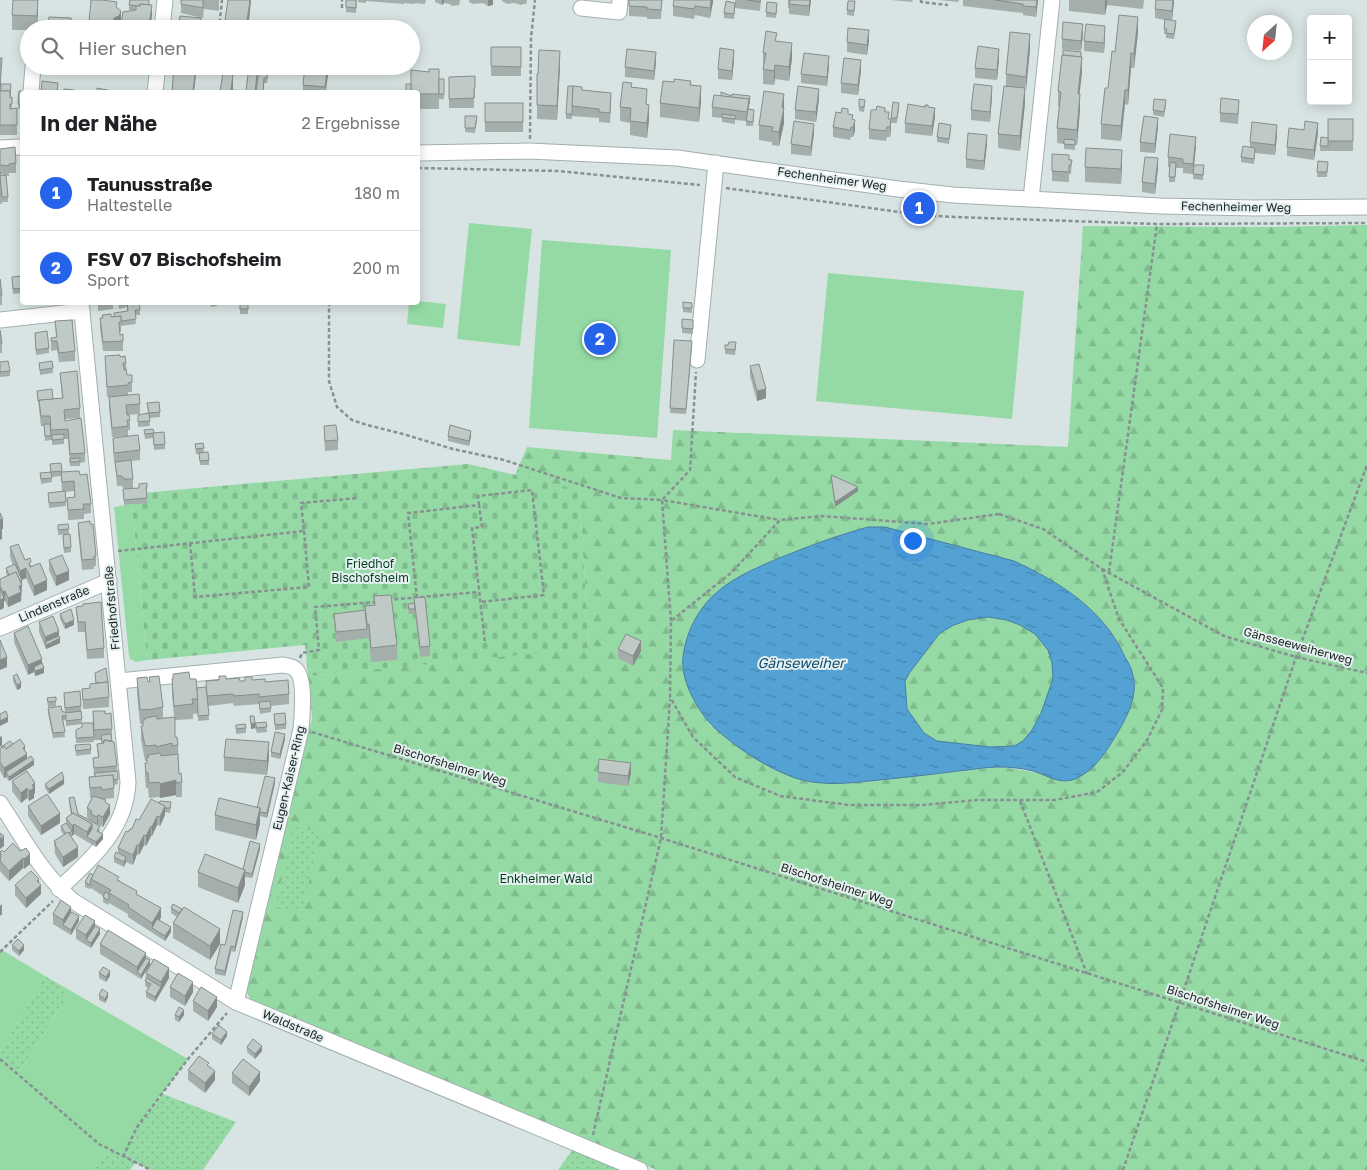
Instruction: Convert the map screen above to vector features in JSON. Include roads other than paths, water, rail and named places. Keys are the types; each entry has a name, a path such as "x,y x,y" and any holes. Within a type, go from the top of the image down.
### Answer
{"street":[{"path":"163,20 165,0"},
{"path":"581,8 619,12 620,0"},
{"path":"1031,199 1052,0"},
{"path":"31,90 32,75"},
{"path":"155,90 157,75"},
{"path":"0,148 20,147"},
{"name":"Fechenheimer Weg","path":"420,153 530,151 644,156 716,163 953,195 1212,208 1367,207"},
{"path":"697,360 716,163"},
{"path":"0,320 81,306"},
{"name":"Friedhofstraße","path":"59,888 102,847 116,827 124,808 128,786 107,552 81,306"},
{"name":"Lindenstraße","path":"0,628 109,581"},
{"name":"Eugen-Kaiser-Ring","path":"119,681 284,665 295,668 299,674 302,702 301,729 236,1002"},
{"name":"Waldstraße","path":"0,803 59,888 73,901 236,1002 640,1170"}],"water":[{"name":"Gänseweiher","path":"868,527 885,527 1014,561 1064,588 1093,612 1116,640 1131,668 1134,682 1133,697 1125,719 1110,746 1095,765 1082,775 1069,781 1053,779 1024,769 998,767 859,782 819,783 790,776 761,762 743,751 712,725 690,693 683,667 683,654 688,635 702,608 725,586 753,570 811,546","holes":["988,617 1007,620 1035,634 1048,650 1052,663 1053,679 1041,713 1032,730 1023,741 1014,746 990,747 937,741 924,733 907,709 905,681 910,672 940,633 954,625 968,620"]}],"place":[{"name":"Taunusstraße","path":"919,208"},
{"name":"FSV 07 Bischofsheim","path":"600,339"}],"park label":[{"name":"Friedhof Bischofsheim","path":"370,571"},
{"name":"Enkheimer Wald","path":"546,879"}]}
